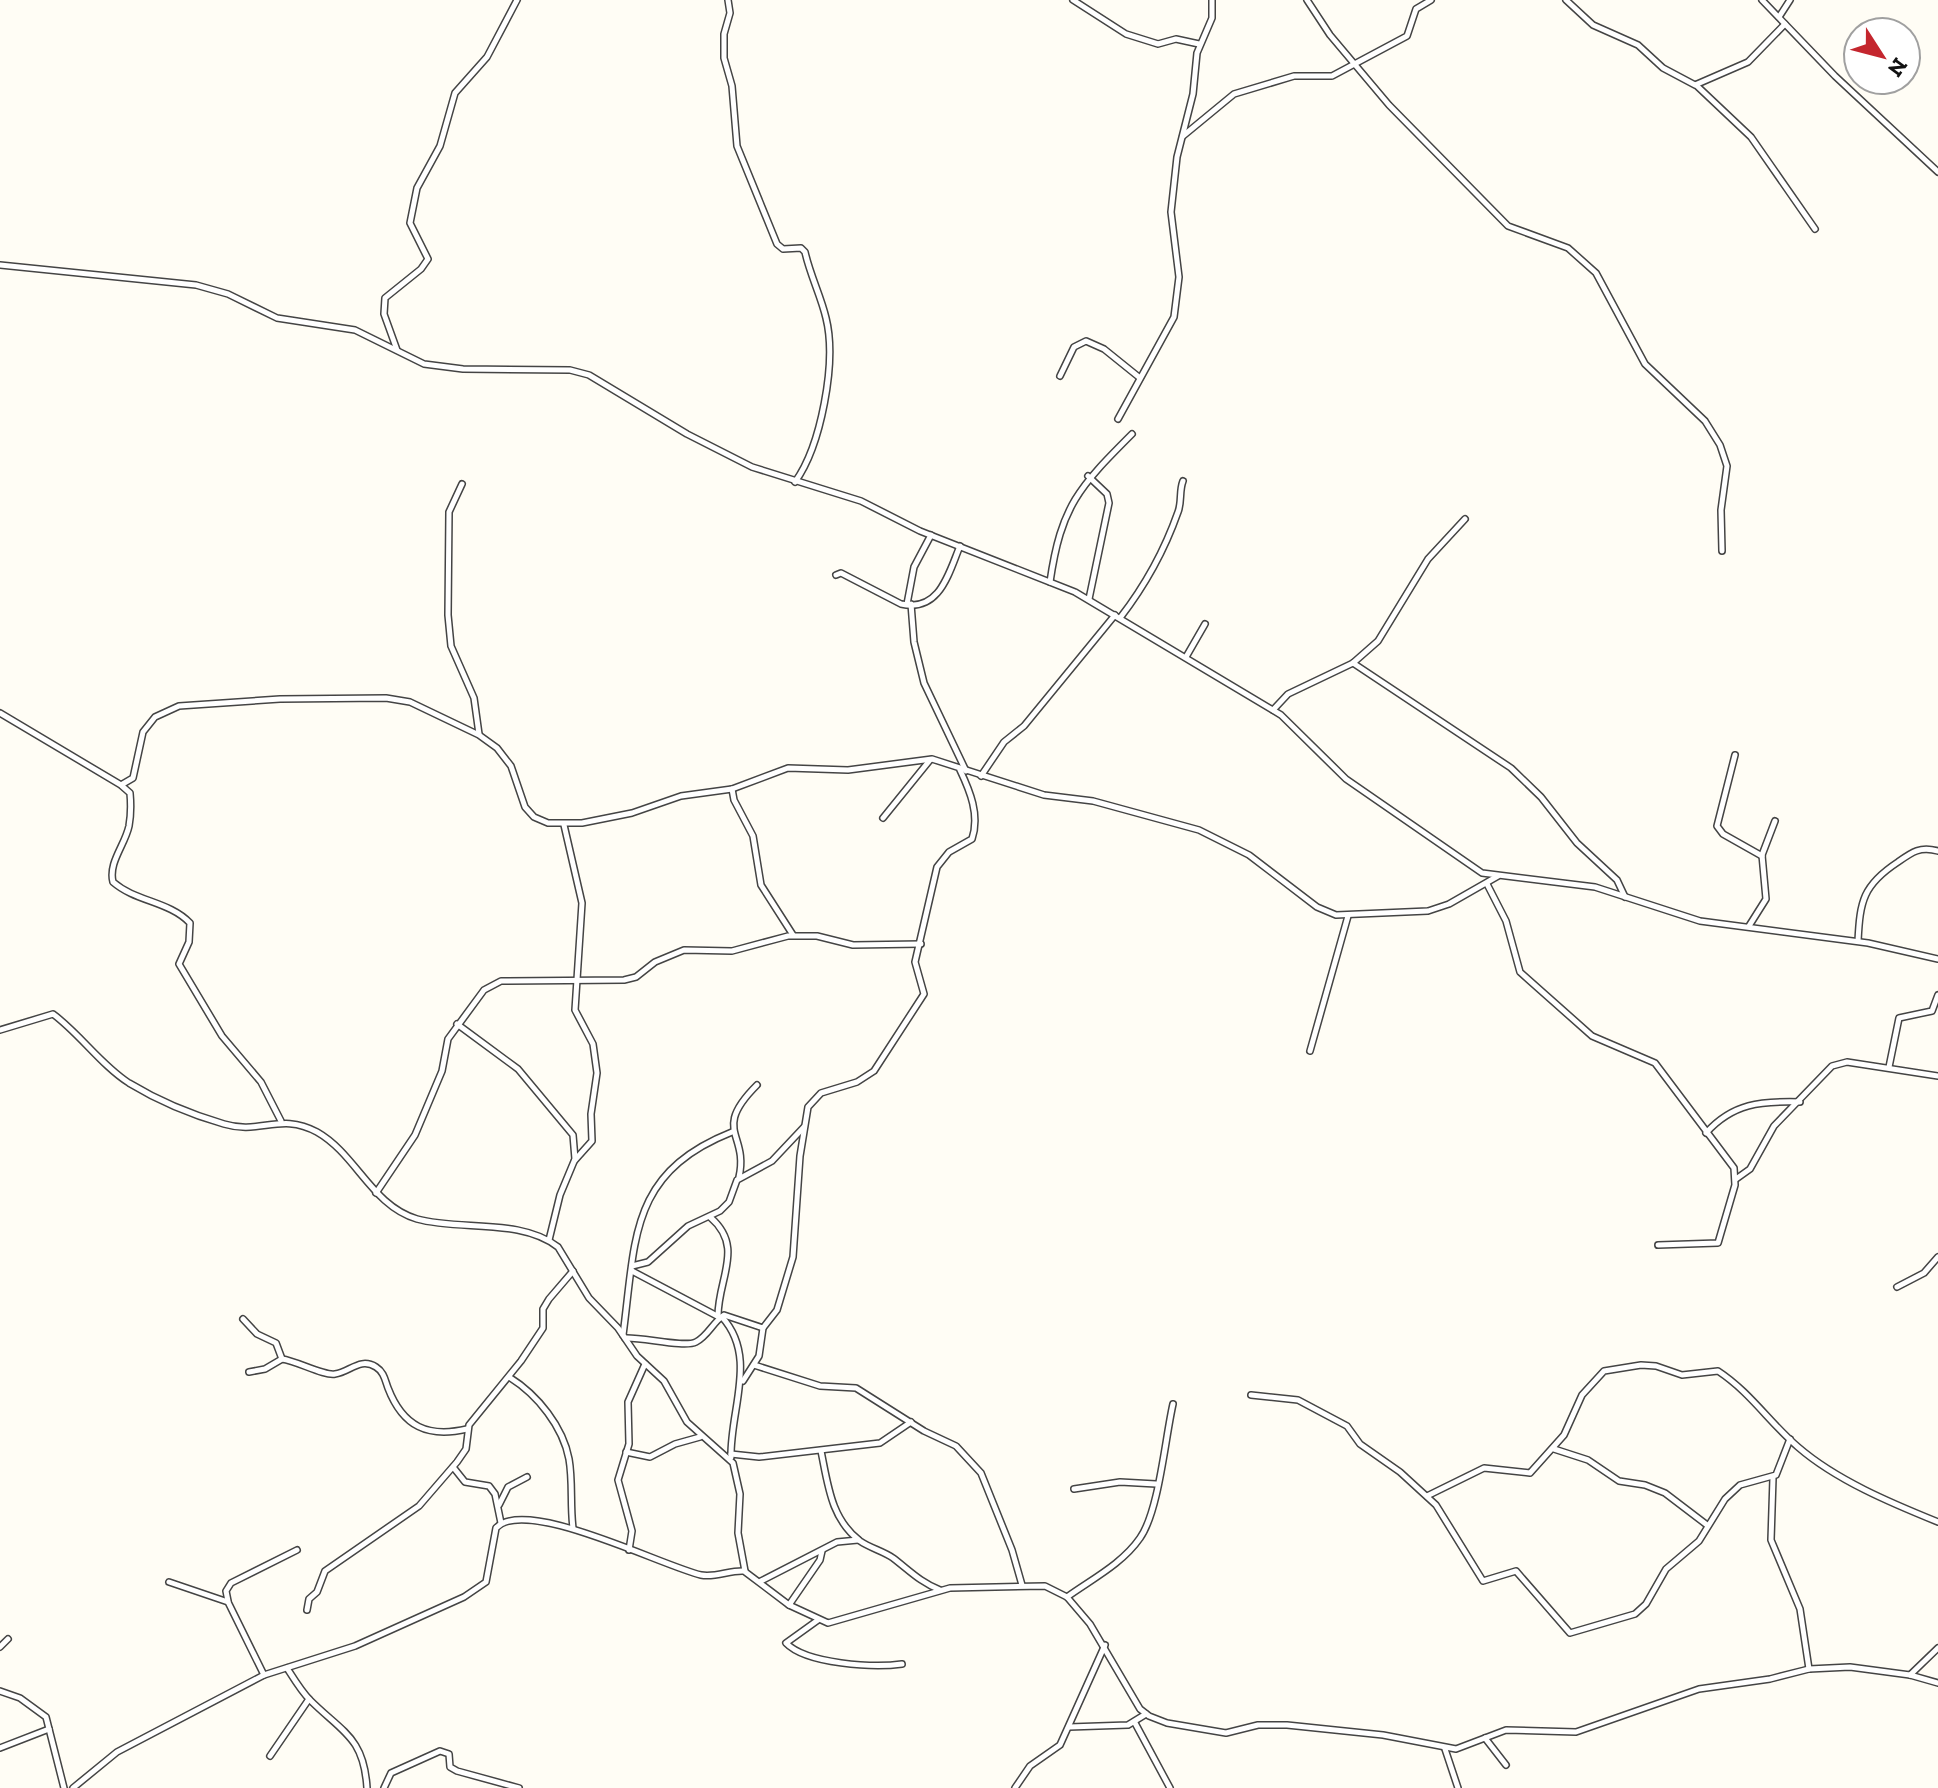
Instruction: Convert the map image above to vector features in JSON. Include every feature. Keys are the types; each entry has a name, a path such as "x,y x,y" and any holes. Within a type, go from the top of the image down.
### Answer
{"street":[{"path":"397,351 395,336 384,314 385,298 421,269 428,259 410,223 417,188 440,146 455,93 487,57 517,0"},
{"path":"728,0 724,58 735,103 737,146 777,244 783,249 801,248 805,252 827,320 827,372 819,429 795,482"},
{"path":"1073,0 1126,34 1158,44 1176,39 1199,44"},
{"path":"1118,419 1174,317 1178,303 1171,212 1199,44 1210,25 1212,0"},
{"path":"1307,0 1355,65 1508,226 1568,248 1596,273 1645,364 1705,421 1720,445 1727,466 1721,510 1722,551"},
{"path":"1182,137 1234,94 1294,76 1327,78 1355,65 1407,36 1414,12 1431,0"},
{"path":"1566,0 1593,25 1638,45 1663,68 1695,85 1751,137 1815,229"},
{"path":"1762,0 1883,123 1938,172"},
{"path":"1779,17 1790,0"},
{"path":"1695,85 1748,62 1785,24"},
{"path":"0,265 196,285 228,294 277,318 355,330 424,364 570,370 589,375 732,457 795,482 861,501 931,535 1089,599 1273,710 1346,779 1475,869 1498,876 1595,887 1674,916 1858,941 1938,959"},
{"path":"1060,376 1074,347 1086,341 1104,349 1141,379"},
{"path":"1050,582 1061,531 1088,476 1132,434"},
{"path":"1088,476 1107,494 1109,503 1089,599"},
{"path":"981,776 1004,742 1024,726 1133,601 1173,525 1183,481"},
{"path":"462,484 449,512 448,615 451,646 474,698 479,735"},
{"path":"1273,710 1288,694 1353,663 1378,641 1428,559 1465,519"},
{"path":"931,535 914,567 909,605 914,642 924,683 966,771"},
{"path":"836,575 841,573 909,605 928,599 947,584 960,546"},
{"path":"1186,657 1205,624"},
{"path":"1353,663 1511,768 1541,797 1577,843 1617,880 1625,897"},
{"path":"121,785 133,778 138,741 155,717 190,704 397,698 479,735 505,756 528,812 548,823 564,825 632,813 681,796 732,789 788,768 848,770 930,759 1044,795 1106,804 1199,830 1249,855 1317,907 1348,916 1428,911 1449,904 1498,876"},
{"path":"2,716 130,793 131,812 126,838 112,872 113,882 142,899 173,910 190,923 189,942 179,964 222,1036 261,1082 281,1121"},
{"path":"1735,755 1717,826 1723,834 1762,856"},
{"path":"883,818 930,759"},
{"path":"745,1571 738,1533 740,1494 732,1458 733,1424 743,1381 761,1349 763,1328 777,1310 793,1257 804,1126 813,1099 865,1078 893,1045 924,994 915,962 937,867 949,852 972,839 975,830 972,799 959,768"},
{"path":"732,789 734,800 753,836 761,885 794,936"},
{"path":"1749,926 1766,899 1762,856 1775,821"},
{"path":"549,1240 560,1195 575,1160 592,1141 591,1114 598,1086 593,1044 575,1010 582,903 564,825"},
{"path":"1858,941 1865,892 1876,876 1914,851 1938,851"},
{"path":"1487,884 1506,921 1520,972 1592,1036 1655,1063 1730,1161 1735,1179 1718,1243 1658,1245"},
{"path":"1310,1051 1333,957 1348,916"},
{"path":"376,1193 415,1135 436,1088 448,1039 478,996 501,981 624,980 684,950 732,951 794,936 817,936 853,945 921,944"},
{"path":"1889,1067 1899,1018 1932,1011 1938,995"},
{"path":"0,1030 53,1014 122,1077 148,1092 233,1126 253,1128 281,1121 308,1127 324,1136 347,1157 376,1193 418,1219 511,1230 549,1240 589,1298 645,1364 664,1381 687,1422 701,1437 732,1458 880,1443 911,1422"},
{"path":"457,1024 526,1077 573,1135 575,1160"},
{"path":"1735,1179 1750,1169 1774,1126 1801,1102 1832,1066 1847,1062 1938,1076"},
{"path":"632,1268 648,1262 688,1226 710,1217 729,1202 739,1178 741,1155 732,1132 741,1102 757,1085"},
{"path":"1706,1133 1724,1114 1734,1110 1769,1102 1801,1102"},
{"path":"739,1178 772,1161 804,1126"},
{"path":"624,1337 632,1268 645,1207 657,1184 695,1149 732,1132"},
{"path":"710,1217 722,1229 730,1249 718,1292 720,1317 736,1339 743,1381"},
{"path":"1897,1287 1924,1273 1938,1257"},
{"path":"632,1268 720,1317 763,1328"},
{"path":"307,1610 309,1599 317,1592 325,1571 419,1506 453,1467 466,1449 467,1429 543,1328 543,1309 573,1271"},
{"path":"624,1337 686,1345 697,1342 720,1317"},
{"path":"243,1319 257,1334 276,1343 282,1359"},
{"path":"249,1372 265,1369 282,1359 332,1375 358,1363 370,1364 380,1370 400,1410 418,1427 440,1435 467,1429"},
{"path":"629,1550 632,1531 618,1480 629,1444 628,1402 645,1364"},
{"path":"754,1365 820,1386 856,1388 956,1446 981,1473 1012,1550 1022,1585"},
{"path":"1427,1496 1484,1468 1530,1473 1569,1427 1576,1405 1589,1383 1604,1371 1630,1365 1656,1366 1694,1376 1707,1370 1718,1371 1748,1393 1790,1439 1839,1473 1938,1522"},
{"path":"509,1377 528,1390 559,1428 569,1456 573,1528"},
{"path":"1251,1395 1298,1400 1336,1418 1351,1430 1360,1444 1427,1496 1457,1534 1480,1578 1488,1580 1516,1571 1570,1633 1635,1614 1646,1604 1666,1569 1699,1541 1725,1499 1740,1485 1773,1478"},
{"path":"1067,1597 1113,1566 1140,1537 1152,1511 1173,1404"},
{"path":"626,1452 650,1457 675,1444 701,1437"},
{"path":"1790,1439 1773,1478 1771,1540 1800,1609 1809,1669"},
{"path":"1553,1449 1588,1460 1619,1481 1645,1485 1665,1493 1707,1525"},
{"path":"821,1451 837,1517 860,1541 893,1558 915,1579 941,1590"},
{"path":"73,1788 117,1752 264,1675 355,1646 479,1588 489,1576 493,1535 501,1523 499,1507 489,1486 461,1480 453,1467"},
{"path":"499,1507 508,1487 527,1477"},
{"path":"1074,1489 1120,1482 1156,1484"},
{"path":"501,1523 523,1522 573,1528 705,1576 745,1571 789,1605 818,1620 833,1623 941,1590 1045,1586 1067,1597 1105,1645 1146,1714 1167,1723 1226,1733 1258,1725 1287,1725 1383,1735 1445,1749 1464,1748 1506,1730 1576,1732 1699,1689 1770,1679 1809,1669 1850,1667 1910,1675 1938,1683"},
{"path":"761,1581 837,1542 860,1541"},
{"path":"264,1675 228,1602 226,1591 231,1583 297,1550"},
{"path":"789,1605 820,1560 822,1550"},
{"path":"169,1582 228,1602"},
{"path":"818,1620 786,1643 799,1655 848,1661 872,1668 902,1664"},
{"path":"0,1647 8,1639"},
{"path":"1015,1788 1030,1766 1060,1745 1081,1692 1105,1645"},
{"path":"1910,1675 1938,1648"},
{"path":"287,1668 309,1699 342,1727 359,1747 365,1761 367,1788"},
{"path":"0,1691 42,1712 64,1788"},
{"path":"270,1756 309,1699"},
{"path":"1069,1727 1135,1723 1146,1714"},
{"path":"1135,1723 1170,1788"},
{"path":"0,1748 49,1729"},
{"path":"1485,1738 1506,1765"},
{"path":"1445,1749 1458,1788"},
{"path":"384,1788 391,1773 440,1751 449,1754 450,1767 457,1771 519,1788"}]}
